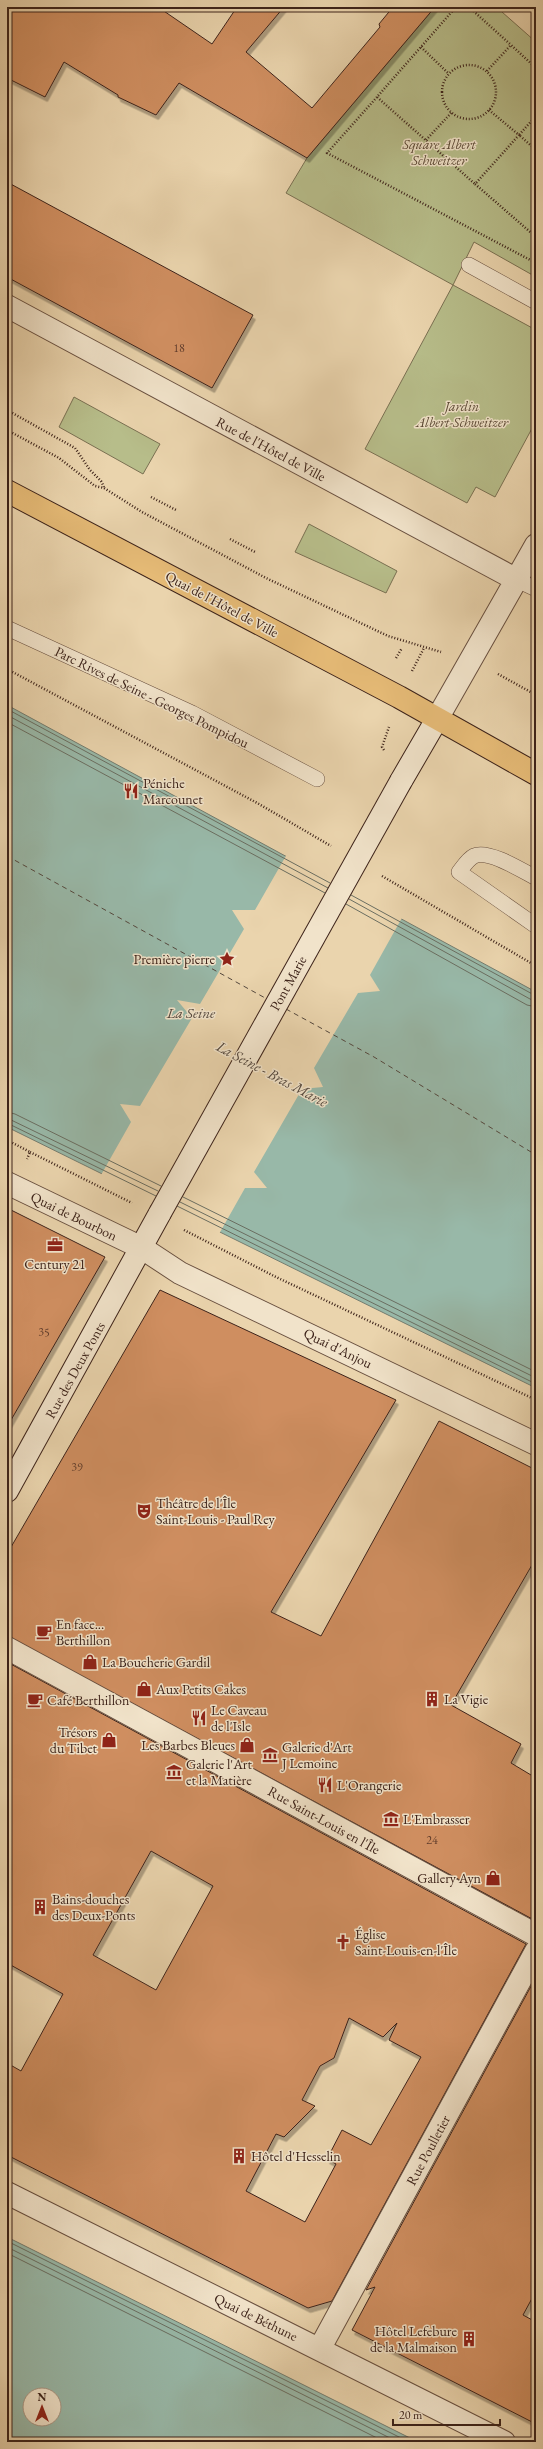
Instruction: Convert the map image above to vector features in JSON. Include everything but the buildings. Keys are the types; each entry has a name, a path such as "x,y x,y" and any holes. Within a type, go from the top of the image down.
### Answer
{"main road":[{"name":"Quai de l'Hôtel de Ville","path":"7,491 437,719 536,774"}],"street":[{"name":"Rue de l'Hôtel de Ville","path":"7,306 517,580"},
{"name":"Pont Marie","path":"142,1248 401,781 536,545"},
{"name":"Quai de Bourbon","path":"7,1183 142,1248"},
{"name":"Quai d'Anjou","path":"142,1248 180,1273 536,1444"},
{"name":"Rue des Deux Ponts","path":"7,1491 142,1248"},
{"name":"Rue Saint-Louis en l'Île","path":"7,1648 536,1935"},
{"name":"Rue Poulletier","path":"320,2348 536,1951"},
{"name":"Quai de Béthune","path":"7,2193 320,2348 504,2442"}],"lane":[{"path":"469,265 536,302"},
{"name":"Rue de l'Hôtel de Ville","path":"517,580 536,589"},
{"name":"Parc Rives de Seine - Georges Pompidou","path":"7,628 192,713 317,779"},
{"path":"536,878 510,864 479,854 473,856 459,872 536,926"}],"path":[{"path":"456,7 327,153 536,263"},
{"path":"469,7 536,68"},
{"path":"487,71 511,45"},
{"path":"421,48 449,74"},
{"path":"468,65 476,65 487,71 493,78 497,92 496,99 489,110 475,118 467,119 452,112 445,103 442,92 445,80 449,74 461,66 468,65"},
{"path":"377,97 536,237"},
{"path":"489,110 536,150"},
{"path":"426,140 452,112"},
{"path":"475,184 536,116"},
{"path":"7,410 75,448 90,470 102,481 104,488"},
{"path":"7,430 59,458 95,486 104,488 142,512 266,578 388,636 444,653"},
{"path":"151,497 176,510"},
{"path":"230,539 255,552"},
{"path":"396,658 402,648"},
{"path":"7,669 259,804 333,848"},
{"path":"496,673 536,695"},
{"path":"381,875 536,966"},
{"path":"7,1140 159,1215 276,1277 536,1400"},
{"path":"24,1165 30,1152"}],"green space":[{"name":"Square Albert Schweitzer","path":"435,7 500,7 503,10 502,12 536,42 536,277 474,242 453,285 286,193 307,158"},
{"name":"Jardin Albert-Schweitzer","path":"453,285 536,330 536,421 495,497 476,487 467,503 365,449"},
{"path":"74,397 160,444 143,474 59,427"},
{"path":"309,524 397,571 386,593 295,552"}],"water":[{"name":"La Seine","path":"7,705 536,992 536,1388 7,1127"},
{"path":"7,2237 418,2442 7,2442"}],"pier":[{"path":"287,854 403,916 370,975 380,991 358,993 314,1068 323,1087 302,1089 254,1172 267,1188 245,1188 219,1234 101,1175 131,1122 120,1104 140,1106 192,1018 177,1000 200,1004 244,929 232,910 255,910"}],"ferry route":[{"path":"7,856 267,999"},
{"path":"286,1009 374,1057 536,1155"}],"place":[{"name":"Péniche Marcounet","path":"131,791"},
{"name":"Première pierre","path":"227,959"},
{"name":"Century 21","path":"55,1245"},
{"name":"Théâtre de l'Île Saint-Louis - Paul Rey","path":"144,1511"},
{"name":"En face... Berthillon","path":"44,1632"},
{"name":"La Boucherie Gardil","path":"90,1662"},
{"name":"Aux Petits Cakes","path":"144,1689"},
{"name":"La Vigie","path":"432,1699"},
{"name":"Café Berthillon","path":"35,1700"},
{"name":"Le Caveau de l'Isle","path":"199,1718"},
{"name":"Trésors du Tibet","path":"109,1740"},
{"name":"Les Barbes Bleues","path":"247,1745"},
{"name":"Galerie d'Art J Lemoine","path":"270,1755"},
{"name":"Galerie l'Art et la Matière","path":"174,1772"},
{"name":"L'Orangerie","path":"325,1785"},
{"name":"L'Embrasser","path":"391,1819"},
{"name":"Gallery Ayn","path":"493,1878"},
{"name":"Bains-douches des Deux-Ponts","path":"40,1907"},
{"name":"Église Saint-Louis-en-l'Île","path":"343,1942"},
{"name":"Hôtel d'Hesselin","path":"239,2156"},
{"name":"Hôtel Lefebure de la Malmaison","path":"469,2339"}],"water label":[{"name":"La Seine - Bras Marie","path":"272,1074"}]}
